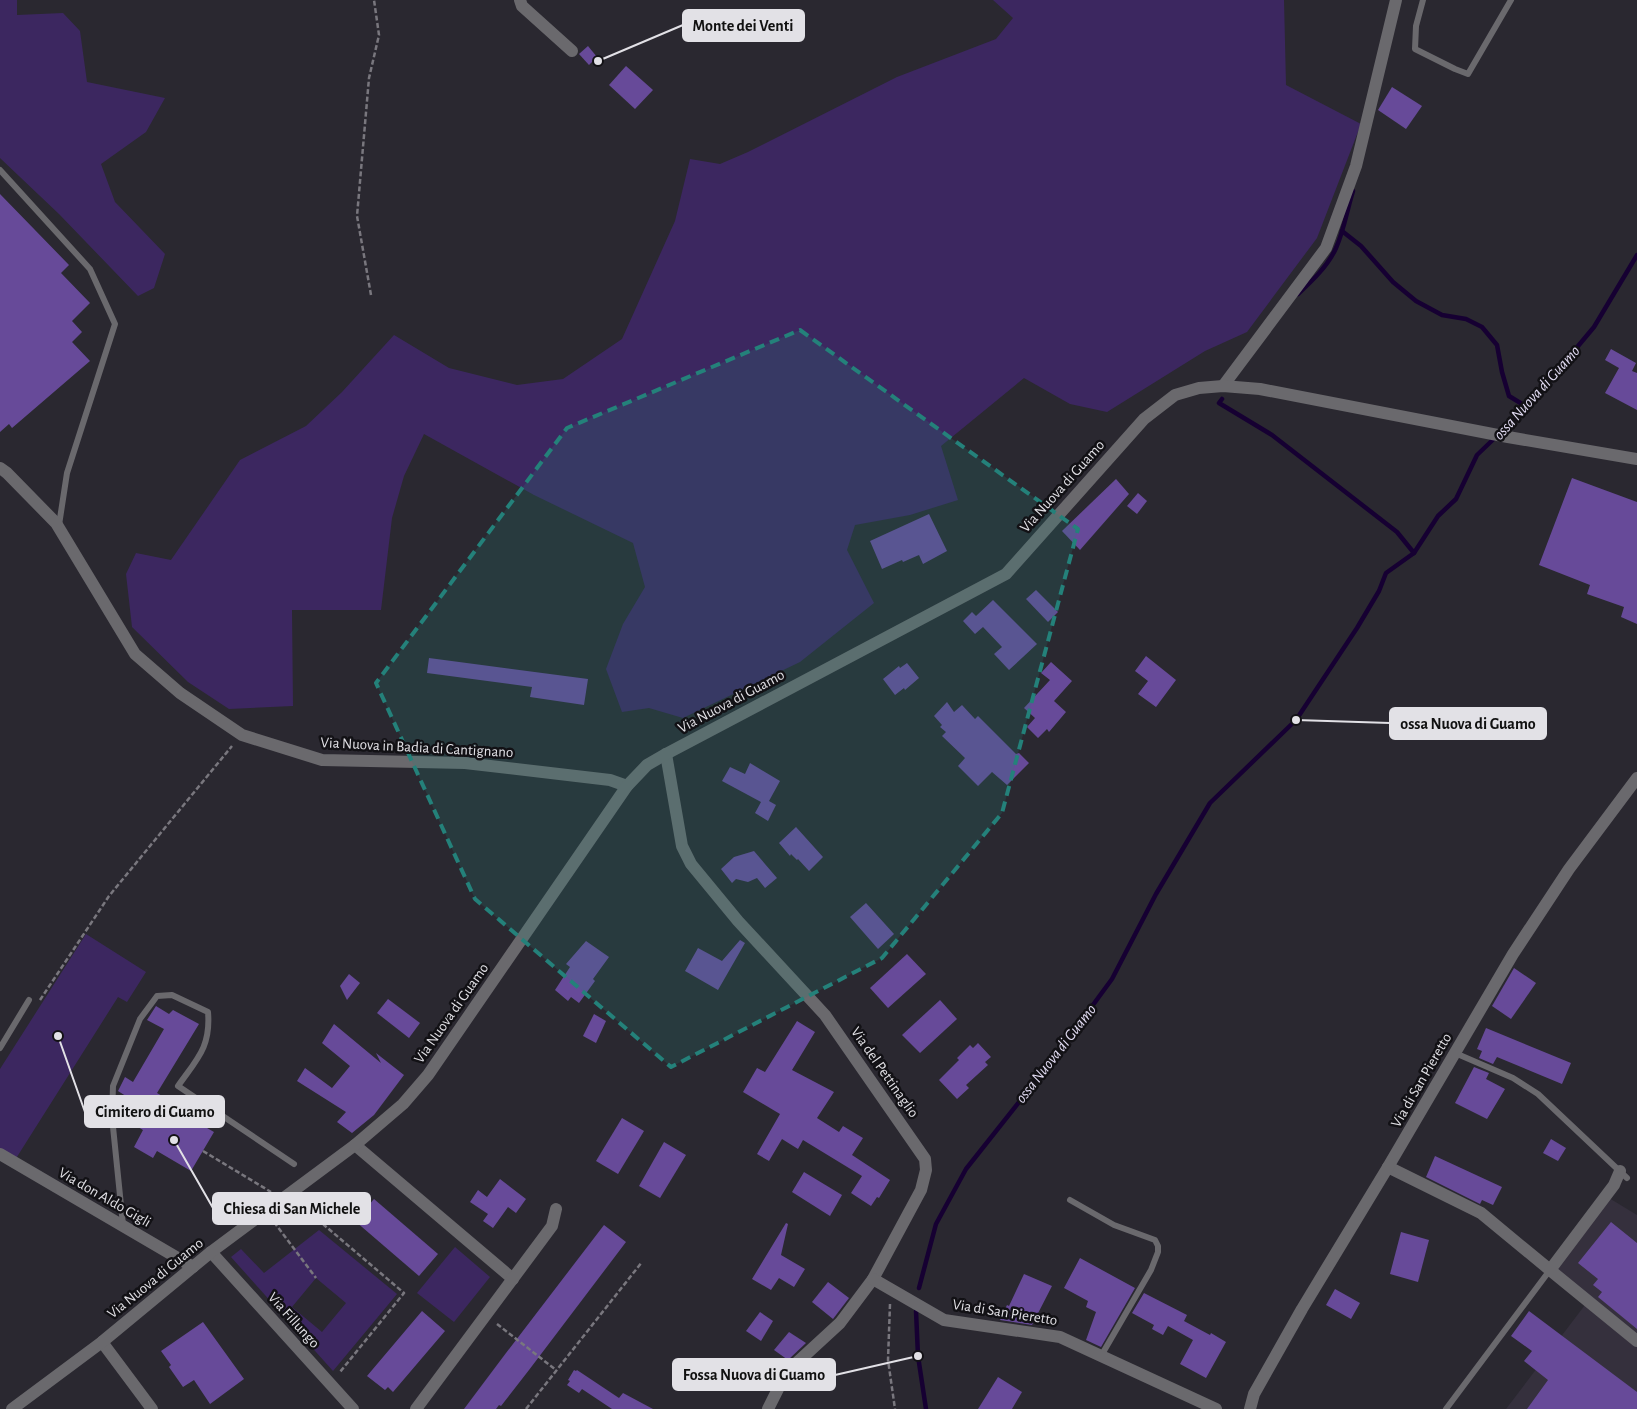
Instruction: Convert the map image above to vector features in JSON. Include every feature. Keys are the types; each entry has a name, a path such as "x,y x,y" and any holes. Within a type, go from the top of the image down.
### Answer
{"street":[{"path":"520,0 522,6 572,51"},
{"path":"1223,386 1326,248 1356,166 1396,0"},
{"name":"Via Nuova di Guamo","path":"12,1409 102,1342 211,1252 355,1145 403,1104 428,1075 627,786 647,765 1006,574 1144,419 1174,395 1199,388 1223,386 1260,389 1508,437 1637,459"},
{"name":"Via Nuova in Badia di Cantignano","path":"0,468 56,523 135,654 180,694 242,735 322,760 465,763 610,780 627,786"},
{"name":"Via del Pettinaglio","path":"666,754 682,846 691,864 738,920 825,1014 925,1159 926,1170 921,1190 873,1278 840,1323 790,1369 768,1409"},
{"name":"Via di San Pieretto","path":"1250,1409 1254,1394 1302,1309 1513,954 1568,869 1637,778"},
{"path":"355,1145 513,1279"},
{"name":"Via don Aldo Gigli","path":"0,1154 193,1267"},
{"path":"1388,1167 1481,1212 1637,1341"},
{"path":"1550,1270 1623,1175"},
{"path":"416,1409 552,1226 556,1209"},
{"name":"Via Fillungo","path":"211,1252 353,1409"},
{"name":"Via di San Pieretto","path":"873,1278 944,1320 1060,1337 1216,1409"},
{"path":"102,1342 152,1409"}],"lane":[{"path":"1423,0 1416,26 1416,49 1468,74 1510,0"},
{"path":"0,170 90,269 116,324 67,473 59,529"},
{"path":"123,1227 112,1117 113,1086 140,1019 157,996 172,995 208,1012 209,1027 204,1049 178,1086 294,1164"},
{"path":"0,1048 29,1000"},
{"path":"1455,1053 1513,1078 1538,1094 1623,1175"},
{"path":"1070,1200 1114,1225 1155,1240 1158,1246 1158,1252 1151,1270 1101,1356"},
{"path":"1446,1409 1550,1270"}],"path":[{"path":"371,295 357,216 369,78 379,35 374,0"},
{"path":"29,1000 38,1002 42,999 109,896 242,735"},
{"path":"203,1151 283,1199"},
{"path":"298,1188 324,1225 404,1293 331,1383"},
{"path":"262,1215 274,1221 316,1278"},
{"path":"526,1409 642,1262"},
{"path":"891,1288 888,1360 896,1409"},
{"path":"486,1315 556,1370"}],"highlighted area":[{"path":"800,330 1078,529 1002,813 882,958 671,1067 475,899 376,683 567,428"}],"shaded area":[{"path":"0,0 17,0 17,15 63,13 80,31 87,82 165,98 146,132 101,164 115,202 165,254 154,288 138,296 59,214 0,158"},
{"path":"993,0 1284,0 1286,85 1361,124 1317,238 1247,332 1205,351 1107,412 1070,404 1024,378 941,446 958,500 910,515 855,525 847,550 874,603 800,662 683,718 649,708 622,712 606,669 623,624 645,587 633,543 534,495 424,434 404,476 392,518 381,610 292,610 293,706 229,709 188,682 132,627 126,574 136,553 171,560 240,460 306,426 342,392 394,335 449,368 517,385 563,379 622,339 675,221 690,159 720,164 748,152 897,77 996,39 1013,18"},
{"path":"86,934 146,972 127,1002 118,997 15,1160 0,1150 0,1069"},
{"path":"1609,1198 1637,1215 1637,1409 1506,1409 1585,1305 1550,1277"},
{"path":"319,1230 397,1294 333,1371 231,1257 241,1249 264,1273","holes":["316,1278 346,1303 322,1332 292,1307"]},
{"path":"455,1247 490,1277 454,1322 417,1293"}],"building":[{"path":"588,46 597,57 589,65 579,54"},
{"path":"626,66 653,90 635,109 609,85"},
{"path":"1392,87 1422,106 1406,129 1378,110"},
{"path":"0,194 69,265 61,273 90,303 72,321 82,332 72,342 90,361 12,428 9,424 0,432"},
{"path":"1611,349 1636,363 1632,371 1637,373 1637,410 1605,393 1619,368 1605,360"},
{"path":"1572,478 1637,502 1637,624 1621,617 1624,607 1587,594 1590,585 1539,565"},
{"path":"1116,479 1129,494 1080,550 1062,531"},
{"path":"1138,493 1147,501 1137,514 1127,506"},
{"path":"929,514 947,551 923,564 919,555 882,569 870,541"},
{"path":"1036,590 1058,612 1048,622 1026,599"},
{"path":"993,600 1037,644 1009,670 994,654 1002,647 983,627 975,634 963,621 972,612 976,616"},
{"path":"1146,656 1176,680 1156,707 1138,694 1148,681 1135,671"},
{"path":"429,658 588,679 584,705 530,697 532,687 427,673"},
{"path":"1051,662 1072,681 1054,701 1066,712 1049,732 1047,729 1038,738 1027,727 1035,718 1024,708 1050,680 1041,673"},
{"path":"907,663 919,678 905,690 904,688 895,695 883,679 899,666 900,668"},
{"path":"947,702 954,712 962,705 975,719 978,716 1016,754 1019,753 1029,763 1007,785 992,772 978,786 958,766 965,758 942,736 946,732 940,727 942,725 934,716"},
{"path":"750,763 780,781 769,801 776,805 768,821 755,813 761,802 722,781 730,767 745,774"},
{"path":"796,827 823,857 809,871 798,859 791,854 790,856 779,843"},
{"path":"754,851 777,878 765,888 757,878 748,882 736,879 732,883 721,869 734,857"},
{"path":"866,903 894,934 878,949 850,917"},
{"path":"740,940 745,943 718,990 685,971 698,948 722,961"},
{"path":"586,941 609,957 579,1003 571,997 568,1001 555,990 570,967 566,964"},
{"path":"907,954 926,974 888,1008 870,988"},
{"path":"1514,968 1536,983 1511,1019 1492,1006"},
{"path":"349,974 360,983 347,1000 340,986"},
{"path":"388,999 420,1023 409,1038 377,1013"},
{"path":"940,1000 957,1019 920,1053 902,1035"},
{"path":"156,1006 169,1014 173,1010 199,1024 157,1093 183,1108 181,1113 214,1132 191,1171 157,1151 153,1158 134,1147 143,1130 128,1121 126,1115 132,1100 118,1091 125,1077 133,1082 164,1029 147,1020"},
{"path":"594,1014 606,1021 596,1043 583,1036"},
{"path":"797,1021 815,1032 792,1070 834,1092 817,1118 839,1132 843,1126 863,1138 852,1155 890,1180 879,1198 877,1197 871,1206 851,1193 862,1176 803,1140 798,1149 782,1139 769,1161 757,1154 780,1114 743,1092 757,1068 765,1072"},
{"path":"334,1024 381,1063 376,1053 404,1075 374,1115 352,1133 337,1122 346,1112 297,1081 305,1068 332,1088 350,1066 322,1043"},
{"path":"1486,1028 1571,1063 1562,1084 1497,1057 1493,1064 1479,1058 1482,1051 1477,1049"},
{"path":"978,1043 991,1057 985,1062 988,1065 966,1085 969,1088 957,1099 939,1080 959,1060 957,1058 970,1045 973,1048"},
{"path":"1474,1067 1489,1073 1486,1079 1505,1089 1487,1119 1455,1103"},
{"path":"622,1118 644,1131 618,1174 596,1161"},
{"path":"1551,1139 1566,1148 1558,1161 1543,1153"},
{"path":"664,1142 686,1155 660,1198 639,1186"},
{"path":"1435,1156 1502,1187 1493,1205 1482,1200 1480,1204 1426,1177"},
{"path":"804,1172 842,1195 830,1216 792,1192"},
{"path":"500,1179 526,1199 516,1213 508,1207 493,1228 483,1221 488,1214 470,1202 478,1190 487,1197"},
{"path":"374,1199 438,1254 419,1276 355,1221"},
{"path":"1611,1222 1637,1243 1637,1329 1598,1297 1602,1292 1593,1285 1598,1279 1578,1263"},
{"path":"786,1223 788,1224 781,1255 805,1269 794,1287 779,1278 771,1290 752,1279"},
{"path":"604,1225 626,1242 529,1370 501,1406 499,1405 496,1409 464,1409 506,1353"},
{"path":"1401,1232 1429,1240 1418,1282 1390,1274"},
{"path":"1080,1258 1135,1288 1101,1347 1086,1340 1096,1312 1086,1307 1088,1301 1064,1288"},
{"path":"1024,1274 1052,1286 1032,1325 1000,1320 1007,1305 1009,1306"},
{"path":"828,1282 849,1298 833,1319 812,1302"},
{"path":"1335,1289 1360,1303 1351,1319 1326,1305"},
{"path":"1144,1293 1187,1315 1184,1321 1226,1342 1206,1378 1180,1364 1193,1340 1168,1326 1163,1335 1152,1329 1154,1325 1132,1313"},
{"path":"422,1311 445,1331 393,1392 388,1387 385,1390 367,1376"},
{"path":"1529,1311 1637,1392 1637,1409 1527,1409 1548,1380 1524,1361 1532,1351 1511,1336"},
{"path":"760,1312 773,1321 761,1341 746,1331"},
{"path":"203,1322 244,1379 210,1404 194,1380 183,1387 169,1367 171,1365 161,1351"},
{"path":"789,1332 806,1343 788,1360 774,1350"},
{"path":"574,1370 577,1370 619,1398 623,1393 653,1409 612,1409 582,1389 579,1393 567,1385"},
{"path":"998,1377 1022,1392 1012,1409 978,1409"}],"waterway":[{"path":"1298,294 1319,273 1333,255 1353,191"},
{"path":"1342,231 1361,246 1393,282 1416,301 1442,315 1466,319 1482,327 1497,345 1509,396 1527,407"},
{"name":"ossa Nuova di Guamo","path":"919,1288 936,1224 966,1169 1054,1058 1112,979 1156,894 1210,803 1296,720 1357,628 1379,591 1386,573 1414,553 1438,516 1456,499 1477,455 1527,407 1594,327 1637,255"},
{"path":"1222,399 1219,403 1272,435 1397,532 1414,553"},
{"path":"916,1311 918,1356 926,1409"}],"place":[{"name":"Monte dei Venti","path":"598,61"},
{"name":"ossa Nuova di Guamo","path":"1296,720"},
{"name":"Cimitero di Guamo","path":"58,1036"},
{"name":"Chiesa di San Michele","path":"174,1140"},
{"name":"Fossa Nuova di Guamo","path":"918,1356"}]}
